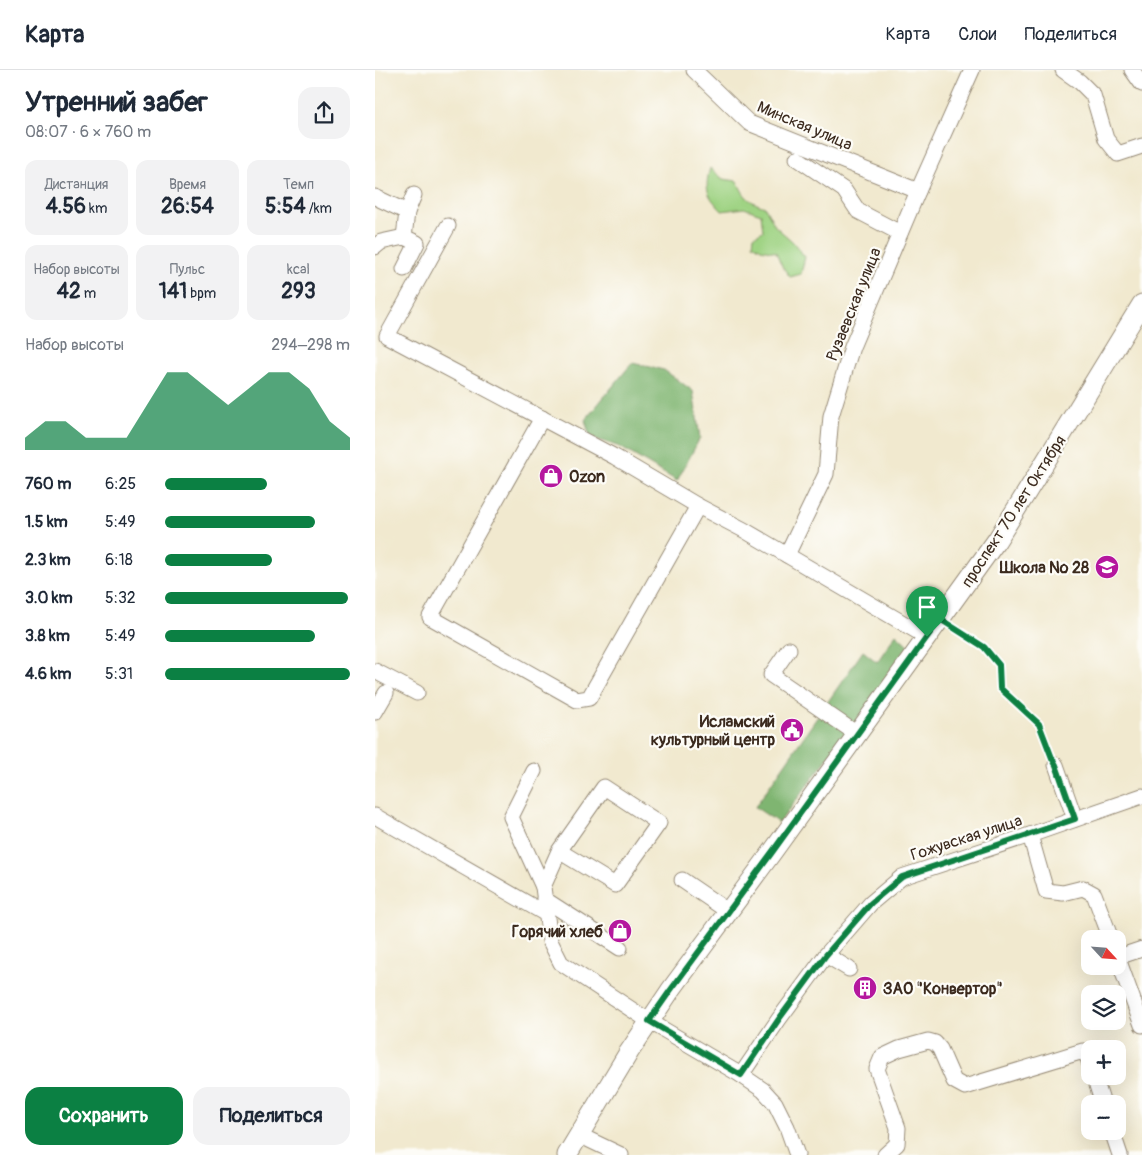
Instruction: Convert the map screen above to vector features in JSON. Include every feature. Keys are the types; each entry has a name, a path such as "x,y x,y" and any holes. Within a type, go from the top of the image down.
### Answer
{"main road":[{"name":"проспект 70 лет Октября","path":"567,1155 649,1021 997,540 1142,304"}],"street":[{"name":"Минская улица","path":"694,70 749,123 918,191"},
{"name":"Рузаевская улица","path":"787,555 826,474 831,416 852,346 972,70"},
{"path":"1063,70 1080,82 1093,96 1107,139 1118,154 1142,146"},
{"path":"1132,70 1142,84"},
{"path":"797,158 844,190 858,211 900,233"},
{"path":"404,237 407,212 414,195"},
{"path":"375,197 407,212"},
{"path":"448,226 387,336 615,457 927,637"},
{"path":"375,248 381,242 404,237 417,243 404,269"},
{"path":"542,418 430,617 577,700 589,698 698,506"},
{"path":"789,649 771,675 857,734"},
{"path":"375,671 417,693"},
{"path":"375,712 386,694"},
{"path":"1056,765 1075,819"},
{"path":"534,771 511,817 544,900 550,941 561,963 649,1021 763,1090 775,1103 787,1127 797,1155"},
{"path":"544,900 559,851 604,787 659,823 615,885 559,851"},
{"name":"Гожувская улица","path":"741,1075 826,955 871,903 902,877 1142,796"},
{"path":"375,816 544,900 620,948"},
{"path":"1030,835 1047,892 1063,893 1083,888 1094,894 1108,930"},
{"path":"682,880 729,912"},
{"path":"1126,954 1142,949"},
{"path":"826,955 849,969"},
{"path":"1124,975 1142,1025"},
{"path":"885,1155 897,1144 898,1128 877,1069 882,1057 899,1049 928,1041 935,1043 940,1048 954,1080 965,1087 1081,1052"},
{"path":"579,1135 621,1155"},
{"path":"1115,1140 1120,1155"}],"path":[{"path":"940,619 984,647 999,665 1000,688 1039,724 1056,765"}],"green space":[{"path":"710,168 723,179 737,181 747,198 765,207 775,226 792,241 805,257 801,274 790,277 782,266 776,252 761,249 753,244 754,236 763,231 761,214 744,208 722,211 708,192 707,182"},
{"path":"632,363 664,370 693,391 700,438 677,481 620,447 590,437 585,420"},
{"path":"896,634 911,648 779,823 755,807 863,651 877,662"}],"place":[{"name":"Ozon","path":"551,476"},
{"name":"Школа № 28","path":"1107,567"},
{"name":"Исламский культурный центр","path":"792,730"},
{"name":"Горячий хлеб","path":"620,931"},
{"name":"ЗАО \"Конвертор\"","path":"865,988"}],"route":[{"path":"940,619 984,647 999,665 1000,688 1039,724 1075,819 902,877 871,903 826,955 741,1075 649,1021 927,637 940,619"}]}
